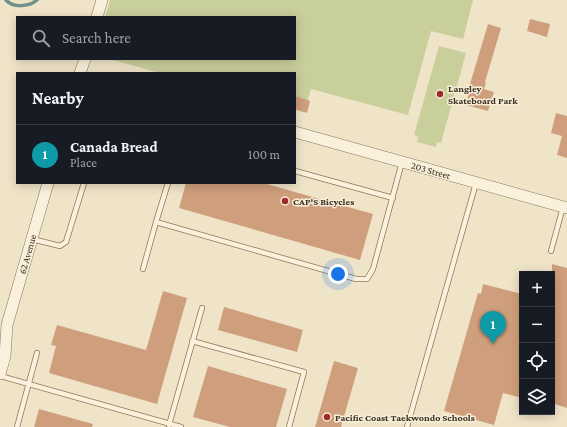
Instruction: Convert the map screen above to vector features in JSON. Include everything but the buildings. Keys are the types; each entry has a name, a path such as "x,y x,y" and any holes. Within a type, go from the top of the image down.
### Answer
{"street":[{"path":"97,16 102,0"},
{"path":"82,72 85,60"},
{"name":"203 Street","path":"296,132 565,208"},
{"name":"62 Avenue","path":"0,375 6,356 7,325 48,184"},
{"name":"62 Avenue","path":"0,335 7,325"}],"lane":[{"path":"156,222 356,279 367,279 373,269 402,162"},
{"path":"296,171 393,198"},
{"path":"407,427 476,183"},
{"path":"32,239 60,246 66,242 84,184"},
{"path":"143,268 168,184"},
{"path":"551,251 565,208"},
{"path":"169,426 202,308"},
{"path":"192,341 304,372 289,427"},
{"path":"17,427 37,353"},
{"path":"0,375 169,426 181,427"}],"green space":[{"path":"110,0 473,0 463,39 431,31 408,115 311,89 304,112 296,110 296,72 156,72 113,60 296,60 296,16 105,16"},
{"name":"Langley Skateboard Park","path":"439,46 466,53 441,143 437,142 436,147 417,142 418,136 414,135"}],"waterway":[{"path":"6,0 9,3 21,6 30,4 37,0"}],"place":[{"name":"Langley Skateboard Park","path":"440,94"},
{"name":"CAP'S Bicycles","path":"285,201"},
{"name":"Canada Bread","path":"493,344"},
{"name":"Pacific Coast Taekwondo Schools","path":"327,417"}]}
